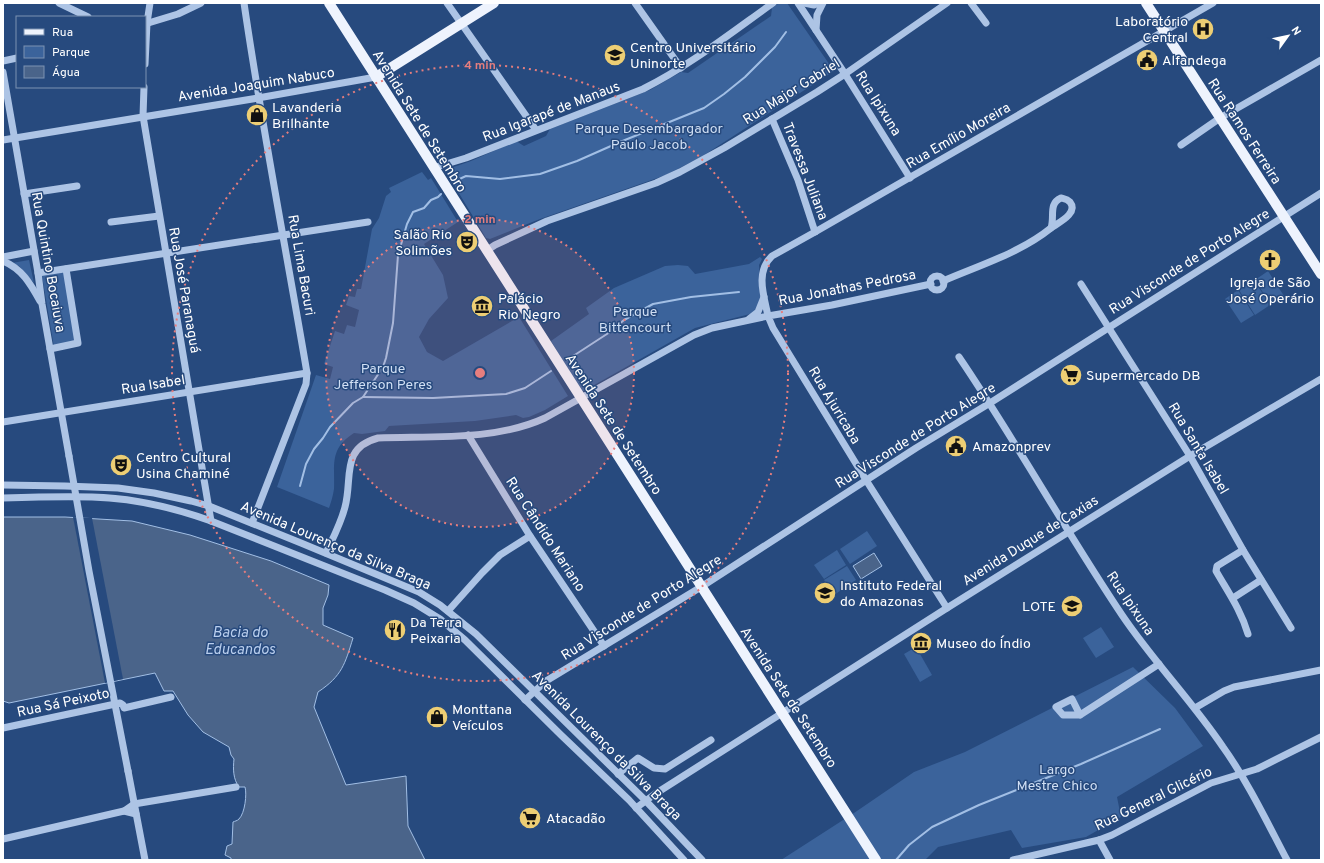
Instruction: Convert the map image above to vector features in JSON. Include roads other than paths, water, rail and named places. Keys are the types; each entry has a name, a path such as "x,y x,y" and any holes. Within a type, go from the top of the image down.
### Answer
{"main road":[{"name":"Avenida Sete de Setembro","path":"329,3 876,860"},
{"name":"Avenida Joaquim Nabuco","path":"376,77 494,3"},
{"name":"Rua Ramos Ferreira","path":"1146,3 1321,274"}],"street":[{"path":"59,3 86,16"},
{"path":"146,32 146,23 150,3"},
{"path":"146,23 178,14 201,3"},
{"name":"Rua Lima Bacuri","path":"244,3 258,98 284,235 307,373 306,384 252,523"},
{"path":"447,3 536,130"},
{"path":"635,3 680,68"},
{"name":"Rua Igarapé de Manaus","path":"433,168 466,158 643,89 680,68 773,3"},
{"name":"Rua Ipixuna","path":"798,3 845,74 910,178"},
{"path":"804,3 814,5 819,3"},
{"path":"816,30 817,15 823,3"},
{"name":"Rua Major Gabriel","path":"486,250 547,221 668,178 724,148 845,74 947,3"},
{"path":"971,3 986,23"},
{"name":"Rua Emílio Moreira","path":"767,316 762,276 763,268 766,261 777,252 910,178 1213,3"},
{"path":"3,61 16,58"},
{"path":"1180,144 1220,118 1321,60"},
{"name":"Rua Quintino Bocaiuva","path":"3,72 61,413 112,692 145,860"},
{"name":"Avenida Joaquim Nabuco","path":"3,140 376,77"},
{"name":"Rua José Paranaguá","path":"144,88 143,116 211,521"},
{"name":"Travessa Juliana","path":"772,119 798,180 815,232"},
{"path":"24,194 77,186"},
{"name":"Rua Visconde de Porto Alegre","path":"525,700 546,681 701,587 866,480 1321,193"},
{"path":"110,222 159,216"},
{"path":"38,273 368,222"},
{"name":"Rua Jonathas Pedrosa","path":"326,553 345,508 348,475 352,457 362,445 369,440 378,438 468,435 525,426 545,418 694,335 712,328 931,284 931,280 934,276 941,277 943,280 1016,249 1034,240 1051,228"},
{"path":"3,257 34,251"},
{"path":"3,261 21,272 42,304"},
{"path":"50,349 78,344 66,269"},
{"name":"Rua Santa Isabel","path":"1081,284 1110,326 1190,456 1243,550 1291,628"},
{"name":"Rua Jonathas Pedrosa","path":"745,321 758,312 762,306 764,297"},
{"name":"Rua Ajuricaba","path":"767,316 866,480 947,608"},
{"name":"Rua Ipixuna","path":"958,357 990,403 1129,626 1158,664 1195,708 1223,747 1240,774 1287,860"},
{"name":"Rua Isabel","path":"3,422 307,373"},
{"name":"Avenida Duque de Caxias","path":"636,808 646,800 947,608 1190,456 1321,379"},
{"name":"Rua Cândido Mariano","path":"468,435 530,536 604,646"},
{"name":"Avenida Lourenço da Silva Braga","path":"3,486 118,488 154,493 209,506 419,592 448,611 482,640 646,800 702,860"},
{"name":"Avenida Lourenço da Silva Braga","path":"3,498 86,497 120,499 186,512 386,590 414,603 440,619 474,648 636,808 684,860"},
{"path":"448,611 496,558 530,536"},
{"path":"297,555 301,543"},
{"path":"1243,550 1216,568 1219,577 1233,598 1242,616 1248,634"},
{"path":"1233,598 1261,580"},
{"path":"474,648 482,640"},
{"path":"1080,715 1158,664"},
{"path":"1195,708 1224,691 1234,687 1321,670"},
{"name":"Rua Sá Peixoto","path":"3,728 120,703 124,708 172,697"},
{"name":"Rua General Glicério","path":"1014,860 1099,840 1112,835 1211,783 1258,769 1321,737"},
{"path":"618,774 638,758 654,768 665,769 711,740"},
{"path":"124,812 134,804 236,787"},
{"path":"3,838 124,812 136,814"},
{"path":"1099,840 1110,860"}],"water":[{"name":"Bacia do Educandos","path":"3,517 65,517 132,521 190,535 271,561 329,585 328,595 323,608 323,625 353,638 342,669 338,675 318,692 314,707 346,785 406,776 408,826 425,860 231,860 231,858 225,855 227,846 232,844 233,822 238,820 241,816 246,794 245,787 239,787 236,781 234,759 231,755 229,747 203,732 188,715 173,691 164,691 155,673 9,703 3,701"},
{"path":"874,553 882,566 861,579 853,566"}],"waterway":[{"path":"453,182 466,176 500,179 540,174 577,161 704,108 745,77 775,47 786,32"},
{"path":"300,486 306,464 314,449 330,427 353,403 363,397 383,367 393,323 398,255 407,224 413,212 424,208 431,200 441,194"},
{"path":"567,360 610,332 624,320 653,304 691,297 739,292"},
{"path":"363,397 433,398 506,394 525,388 551,371"},
{"path":"896,860 909,845 932,827 979,805 1081,764 1160,729"}],"place":[{"name":"Laboratório Central","path":"1203,29"},
{"name":"Centro Universitário Uninorte","path":"615,55"},
{"name":"Alfandega","path":"1147,60"},
{"name":"Lavanderia Brilhante","path":"257,115"},
{"name":"Salão Rio Solimões","path":"467,242"},
{"name":"Igreja de São José Operário","path":"1270,260"},
{"name":"Palácio Rio Negro","path":"482,306"},
{"name":"Supermercado DB","path":"1071,375"},
{"name":"Amazonprev","path":"956,446"},
{"name":"Centro Cultural Usina Chaminé","path":"121,465"},
{"name":"Instituto Federal do Amazonas","path":"825,593"},
{"name":"LOTE","path":"1072,606"},
{"name":"Da Terra Peixaria","path":"395,630"},
{"name":"Museo do Índio","path":"921,643"},
{"name":"Monttana Veículos","path":"437,717"},
{"name":"Atacadão","path":"530,818"}],"park label":[{"name":"Parque Desembargador Paulo Jacob","path":"649,136"},
{"name":"Parque Bittencourt","path":"635,320"},
{"name":"Parque Jefferson Peres","path":"383,376"},
{"name":"Largo Mestre Chico","path":"1057,778"}]}
